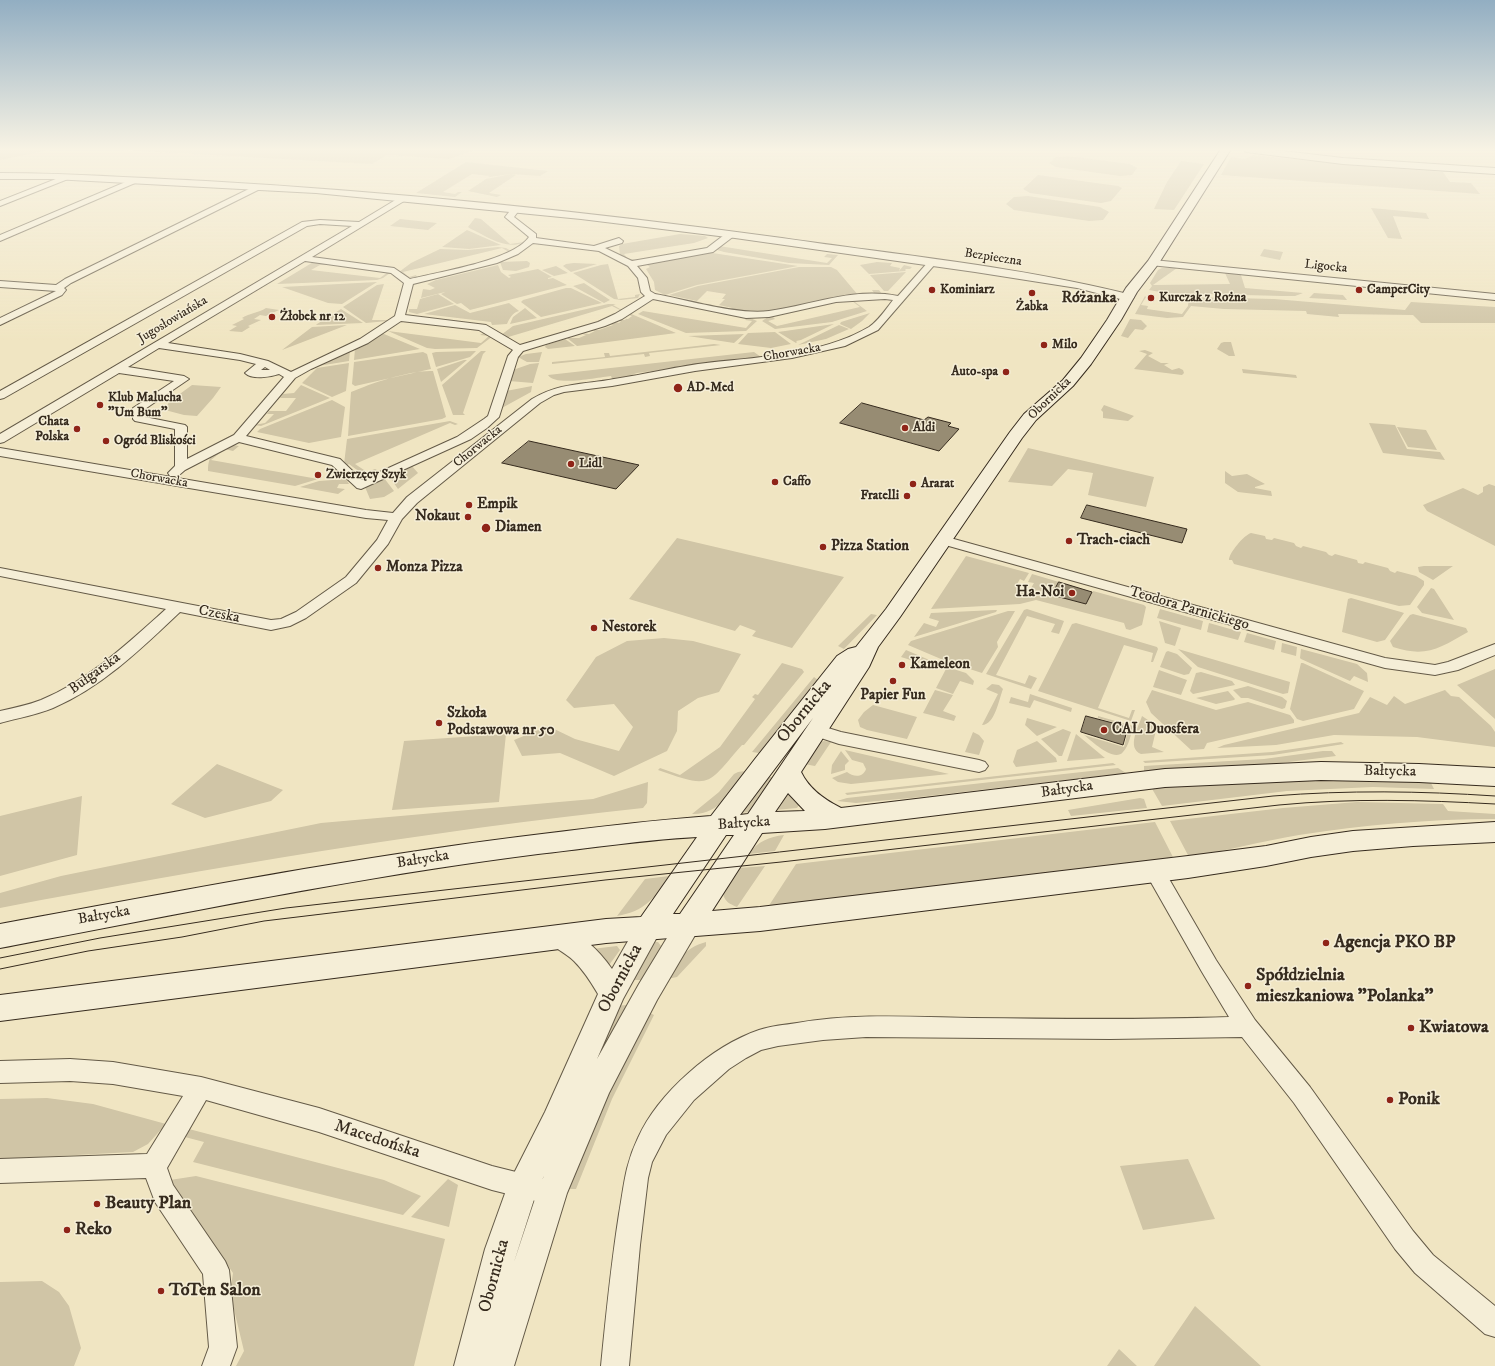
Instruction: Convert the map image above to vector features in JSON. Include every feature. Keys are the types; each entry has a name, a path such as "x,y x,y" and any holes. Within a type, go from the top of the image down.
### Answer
{"main road":[{"name":"Obornicka","path":"688,925 815,730 858,667 868,645 893,613 1024,425 1068,383 1086,361 1185,213"},
{"name":"Obornicka","path":"649,928 718,826 773,752 844,662 868,645"},
{"path":"789,771 796,785 808,800 839,817"},
{"name":"Bałtycka","path":"0,936 264,887 451,855 614,834 839,817 984,801 1165,778 1321,771 1419,773 1495,777"},
{"path":"0,1008 559,937 757,919 1154,870 1266,856 1311,847 1353,841 1495,832"}],"street":[{"path":"0,238 60,213"},
{"path":"0,284 58,288 68,281 207,213"},
{"name":"Jugosłowiańska","path":"0,439 379,213"},
{"path":"389,280 407,281 494,261 515,252 531,240 533,236 509,217 513,213"},
{"name":"Bezpieczna","path":"551,213 731,234 932,263 1130,294"},
{"name":"Jugosłowiańska","path":"0,396 305,224 320,222 359,224"},
{"path":"632,264 710,250 731,234"},
{"path":"531,240 605,250 632,264 642,278 646,292 652,296 746,315 770,314 836,299 885,296 901,299"},
{"path":"595,248 619,241"},
{"path":"302,258 394,271 407,281"},
{"name":"Chorwacka","path":"0,452 366,514 396,517 412,500 459,462 536,401 550,393 569,388 612,383 695,368 798,354 840,344 874,328 932,263"},
{"name":"Ligocka","path":"1153,263 1495,296"},
{"path":"165,480 181,467 238,438 291,376 364,341 399,318 402,312 407,281"},
{"path":"0,322 59,293 61,290 58,288"},
{"path":"238,438 336,462 361,485 449,444 461,440 487,423 493,417 513,356 519,349 613,319 629,310 642,299 652,296"},
{"path":"399,318 412,318 482,327 519,349"},
{"path":"157,345 240,357 264,363 291,376"},
{"path":"264,363 250,373 269,374 278,371"},
{"path":"117,369 184,379 139,408 139,419 181,427 181,467"},
{"name":"Czeska","path":"0,572 270,625 284,623 301,615 351,580 383,541 396,517"},
{"name":"Teodora Parnickiego","path":"943,540 1385,663 1409,668 1435,670 1452,666 1495,649"},
{"name":"Bułgarska","path":"0,717 47,704 79,688 109,666 177,607"},
{"path":"815,730 840,738 978,766"},
{"path":"1154,870 1209,966 1247,1027 1302,1095 1380,1206 1424,1264 1495,1324"},
{"name":"Obornicka","path":"471,1366 501,1249 538,1189 598,1085 648,992 688,925"},
{"name":"Obornicka","path":"497,1366 555,1122 612,993 649,928"},
{"path":"559,937 587,956 612,993"},
{"path":"615,1366 630,1223 640,1162 654,1133 678,1101 702,1076 734,1053 755,1042 780,1036 828,1029 902,1027 1101,1030 1247,1027"},
{"name":"Macedońska","path":"0,1072 70,1070 113,1073 201,1088 319,1120 492,1178 538,1189"},
{"path":"154,1166 201,1088"},
{"path":"0,1171 154,1166"},
{"path":"154,1166 164,1193 216,1270 223,1346 216,1366"}],"shaded area":[{"path":"1033,213 1108,213 1103,220 1089,221"},
{"path":"1374,213 1426,213 1429,219 1393,216 1402,239 1388,238"},
{"path":"475,218 481,219 510,244 524,242 510,245 490,239 468,227"},
{"path":"400,219 437,223 428,230 390,226"},
{"path":"467,230 501,245 469,249 442,247"},
{"path":"680,234 705,236 708,238 694,243 624,254 628,259 636,259 630,261 620,255 619,246 622,244"},
{"path":"719,246 827,263 832,258 824,257 827,254 838,255 829,265 789,263 714,249"},
{"path":"498,247 506,248 511,251 509,252 502,248 403,272 409,277 416,275 417,277 414,278 408,277 399,272 411,263 440,249 468,250"},
{"path":"1264,249 1283,252 1280,260 1260,256"},
{"path":"706,252 798,266 697,285 665,295 655,290 654,282 646,269 650,267 646,264"},
{"path":"315,261 329,263 326,265 320,265 311,270 380,278 388,272 390,273 377,280 277,284"},
{"path":"527,261 530,263 529,267 516,271 503,270 500,262"},
{"path":"877,262 892,263 890,266 900,268 899,271 904,265 912,267 910,269 905,269 905,271 869,274 860,265"},
{"path":"574,263 597,264 571,272 563,266"},
{"path":"608,264 618,299 635,297 635,295 640,294 638,298 621,300 614,299 573,273"},
{"path":"498,265 501,272 509,278 511,277 508,275 538,269 552,277 548,279 553,278 567,285 470,310 461,303 457,304 441,294 445,292 421,298 423,289 430,290 435,288 427,284 436,280"},
{"path":"556,266 568,273 554,276 542,270"},
{"path":"799,267 831,267 837,270 858,295 874,293 872,290 879,290 882,294 765,313 729,311 732,308 719,305 725,299 722,299 726,294 707,291 697,301 669,295 698,286"},
{"path":"1162,268 1177,268 1153,285 1230,284 1225,273 1241,275 1245,288 1303,293 1295,296 1283,296 1166,293 1149,290 1152,286 1150,283 1158,270"},
{"path":"906,272 888,291 884,291 870,275"},
{"path":"377,282 342,304 328,303 282,287"},
{"path":"584,283 610,300 604,303 573,286"},
{"path":"384,284 372,320 389,320 388,321 366,323 343,307 377,285"},
{"path":"566,288 571,288 602,303 541,317 521,302 523,300"},
{"path":"1314,293 1343,295 1347,300 1309,298"},
{"path":"438,294 454,304 417,314 409,312 409,309 417,309 420,299"},
{"path":"1145,296 1146,297 1141,305 1148,306 1147,309 1182,314 1188,306 1189,297 1274,299 1405,310 1411,302 1495,307 1495,323 1421,323 1413,315 1338,314 1339,317 1307,314 1306,311 1224,309 1191,306 1183,317 1167,318 1135,314"},
{"path":"851,299 867,311 832,322 775,329 762,321 771,315 775,319 768,321 777,326 860,307 852,301 845,302 842,300"},
{"path":"509,303 519,311 513,314 507,324 492,325 491,322 424,314 455,305 470,313"},
{"path":"608,304 616,304 613,305 625,310 618,315 616,313 622,311 612,306 505,338 501,335 513,326"},
{"path":"266,308 279,310 266,316 260,315 254,319 261,320 248,326 250,327 242,332 229,331 237,326 232,325 244,319 242,318"},
{"path":"525,308 537,318 510,324 513,317"},
{"path":"341,309 363,323 316,325 317,324"},
{"path":"643,311 746,328 752,321 745,320 748,317 757,321 746,331 686,333 638,314"},
{"path":"629,313 676,333 577,346 567,338 579,338 586,335 579,333 589,334 595,331 588,330 599,330 613,325 607,323 612,321 619,323 621,321 614,320 626,319 620,318 628,319 632,316 626,314"},
{"path":"870,313 851,329 840,324 841,322"},
{"path":"1130,319 1141,320 1147,326 1143,330 1135,329 1128,338 1121,336"},
{"path":"834,324 796,341 796,343 778,332"},
{"path":"347,325 282,350 312,327"},
{"path":"839,325 849,329 826,339 798,345"},
{"path":"388,331 481,343 489,336 480,335 485,332 493,336 477,348 435,349 427,348"},
{"path":"775,332 791,344 771,348 738,344 748,333"},
{"path":"381,334 420,349 354,360 355,349"},
{"path":"744,334 734,343 688,336"},
{"path":"565,339 575,346 548,349 545,347 546,345"},
{"path":"1231,342 1235,356 1229,356 1217,349 1221,343"},
{"path":"714,344 721,345 649,353 650,356 645,357 644,354 552,364 552,362 605,357 604,353 609,353 610,356"},
{"path":"350,350 349,361 318,366"},
{"path":"1145,350 1153,353 1148,356 1161,363 1169,363 1164,365 1172,370 1179,368 1183,370 1184,373 1182,375 1134,369 1147,354 1139,351"},
{"path":"476,351 470,357 436,367 432,353 436,352"},
{"path":"481,351 486,351 483,354 463,413 465,415 453,415 442,385"},
{"path":"423,352 427,354 431,369 355,386 352,384 354,362"},
{"path":"542,352 539,362 527,362 518,357 526,354"},
{"path":"754,352 761,357 637,373 613,381 611,376 568,381 552,379 548,375"},
{"path":"467,360 441,382 437,369"},
{"path":"349,363 346,391 332,397 302,383 317,368"},
{"path":"539,363 533,383 509,381 513,370 530,364"},
{"path":"1242,369 1296,375 1297,378 1243,373"},
{"path":"433,371 446,417 442,419 348,436 351,392 380,381 402,375"},
{"path":"192,385 221,387 197,416 184,415 165,410 169,402"},
{"path":"301,385 330,398 261,426 254,425 265,423 274,414 267,414 269,411 286,411 296,398 280,398 283,394 294,393"},
{"path":"532,386 531,392 500,409 506,391"},
{"path":"332,400 345,407 341,437 309,443 257,432 260,429"},
{"path":"1104,405 1134,416 1128,421 1103,418 1103,412 1101,410"},
{"path":"450,421 458,424 455,425 450,423 355,464 367,472 375,469 381,472 370,475 359,474 361,473 349,464 346,466 344,464 347,439"},
{"path":"1369,423 1395,425 1407,449 1440,452 1445,460 1383,453"},
{"path":"1397,427 1426,430 1437,450 1408,447"},
{"path":"233,445 239,446 233,451 225,449 211,460 318,479 295,486 208,471 208,464 214,453"},
{"path":"1028,448 1154,477 1146,507 1088,495 1093,473 1068,469 1052,486 1008,482"},
{"path":"411,465 418,473 398,489 389,476"},
{"path":"1225,471 1232,476 1247,474 1265,484 1255,488 1271,491 1272,496 1238,492 1225,483"},
{"path":"384,478 394,491 384,497 370,499 365,487"},
{"path":"346,479 349,484 339,484 337,488 345,489 338,494 300,487 319,481"},
{"path":"1489,484 1495,486 1495,546 1427,511 1423,505 1463,488 1478,495 1483,492 1483,487"},
{"path":"1251,533 1265,536 1266,539 1272,540 1274,538 1294,543 1296,546 1301,548 1303,546 1326,552 1332,556 1335,554 1357,560 1358,563 1363,564 1365,562 1388,568 1390,571 1395,573 1397,571 1416,576 1424,581 1424,585 1410,605 1399,606 1234,564 1232,560 1229,560 1231,553 1248,534"},
{"path":"677,538 844,577 792,648 752,636 756,631 740,625 735,631 629,599"},
{"path":"966,556 1029,573 1024,581 1020,579 1017,584 1019,585 1018,588 1034,592 1035,590 1031,588 1034,583 1028,582 1032,574 1059,582 1052,595 1086,604 1093,591 1144,605 1146,607 1142,625 1130,630 1126,629 1124,623 1036,600 1020,604 931,609"},
{"path":"1453,566 1433,580 1419,572 1418,567"},
{"path":"1431,588 1434,589 1454,620 1422,613 1417,607"},
{"path":"1351,598 1404,613 1385,640 1377,642 1342,632 1348,599"},
{"path":"1027,609 1064,621 1059,634 1051,632 1055,624 1027,616 996,675 1025,684 1029,675 1037,678 1031,689 986,674 1024,610"},
{"path":"1160,609 1203,621 1201,630 1157,618"},
{"path":"997,610 996,612 914,637 924,623 936,627 939,621 929,618 931,613"},
{"path":"1008,611 1015,611 997,642 998,647 982,673 948,662 908,645 911,641"},
{"path":"871,614 877,615 844,649 838,646"},
{"path":"1413,614 1466,628 1468,632 1441,647 1432,650 1415,652 1393,647 1390,641 1410,615"},
{"path":"1159,621 1181,628 1175,646 1165,643"},
{"path":"1076,623 1157,647 1158,649 1153,662 1151,662 1153,653 1124,645 1098,708 1129,718 1132,710 1135,710 1131,721 1038,691 1072,624"},
{"path":"1209,623 1241,632 1238,640 1207,632"},
{"path":"1247,633 1276,641 1274,650 1244,642"},
{"path":"664,638 693,641 741,654 719,692 698,698 678,711 677,731 667,751 614,776 560,753 522,756 514,740 548,726 575,739 619,751 633,727 614,704 574,708 566,700 596,657 627,641"},
{"path":"1282,643 1297,647 1296,656 1281,652"},
{"path":"1178,649 1290,682 1288,693 1283,694 1198,667"},
{"path":"1301,649 1357,664 1367,673 1368,682 1354,676 1350,681 1301,659"},
{"path":"906,650 941,665 939,669 901,657"},
{"path":"1168,651 1177,654 1192,668 1189,674 1184,675 1160,667 1166,652"},
{"path":"782,663 802,669 804,672 744,745 742,745 714,776 707,780 689,780 658,770 660,768 680,775 720,747 755,699 752,697 755,694 758,695"},
{"path":"1301,663 1364,691 1354,709 1303,721 1297,719 1290,709"},
{"path":"947,667 966,673 974,681 973,685 960,681 953,694 936,688"},
{"path":"1495,669 1495,719 1457,685"},
{"path":"1159,670 1187,680 1181,695 1153,687"},
{"path":"1201,672 1232,681 1235,685 1193,694 1190,691 1196,673"},
{"path":"814,677 818,680 759,753 752,752"},
{"path":"992,684 999,685 1003,689 993,716 990,721 982,725 998,694 986,689"},
{"path":"1248,686 1282,697 1287,701 1285,708 1282,709 1248,698 1241,698 1233,690"},
{"path":"935,690 953,695 943,711 956,716 954,721 923,713"},
{"path":"1152,690 1216,710 1248,702 1290,715 1294,720 1294,723 1207,743 1204,749 1191,750 1151,713 1146,702"},
{"path":"1445,690 1451,696 1459,697 1491,726 1495,732 1495,747 1417,737 1334,735 1276,745 1217,748 1224,745 1359,713 1370,697 1387,705 1394,696 1405,704"},
{"path":"1228,691 1235,699 1234,700 1216,704 1196,698"},
{"path":"1030,694 1072,708 1071,712 1034,700 1030,708 1009,703 1011,697 1028,702"},
{"path":"873,705 917,717 907,739 860,727 858,720 864,712"},
{"path":"1098,716 1133,726 1127,747 1119,755 1114,755 1103,750 1084,735 1124,747 1129,727 1098,718"},
{"path":"1142,716 1157,726 1152,747 1164,752 1141,754 1134,747 1136,731"},
{"path":"1027,718 1057,727 1037,736 1025,725"},
{"path":"1063,729 1071,732 1062,756 1059,756 1041,739"},
{"path":"973,732 979,735 984,741 979,755 965,752"},
{"path":"506,734 499,802 392,810 404,741"},
{"path":"1076,734 1105,758 1067,761"},
{"path":"1037,741 1056,758 1057,762 1016,767 1013,762 1017,750"},
{"path":"820,742 831,742 815,766 804,764"},
{"path":"1341,742 1344,744 1273,755 1145,763 1143,761 1272,752"},
{"path":"845,750 949,774 851,784 838,782 832,778 847,772 858,776 863,774 866,769 863,763 852,760"},
{"path":"841,751 849,761 845,765 845,770 831,774 832,765"},
{"path":"1332,751 1336,756 1257,766 1144,772 1144,766 1264,759"},
{"path":"1113,763 1116,765 847,795 845,793"},
{"path":"217,764 283,790 271,801 205,818 171,804"},
{"path":"1118,768 1126,773 911,798 856,803 837,801 847,798"},
{"path":"745,771 730,794 717,806 710,811 692,814 719,792 734,774"},
{"path":"767,776 775,778 750,812 740,813"},
{"path":"1349,778 1430,781 1434,789 1373,787 1287,791 1162,806 1151,787"},
{"path":"648,782 647,803 643,808 562,817 320,851 160,878 0,908 0,893 61,876 321,823 593,799"},
{"path":"787,789 801,803 797,808 775,810"},
{"path":"82,796 77,855 0,876 0,816"},
{"path":"1140,798 1144,799 1147,808 1071,816 1068,810"},
{"path":"1357,802 1443,804 1448,811 1495,814 1495,819 1421,821 1347,828 1285,837 1189,857 1170,821 1283,808"},
{"path":"1155,822 1174,859 768,907 796,864"},
{"path":"784,835 775,851 749,854 764,840"},
{"path":"765,866 737,907 726,901 723,894 739,868"},
{"path":"669,876 648,903 635,911 617,916 645,879"},
{"path":"654,942 658,942 661,946 642,980 628,980"},
{"path":"706,942 706,946 677,977 667,979 682,956 692,948"},
{"path":"617,946 620,950 607,968 592,949"},
{"path":"627,1005 592,1071 614,1006"},
{"path":"648,1012 654,1015 612,1099 576,1189 569,1189 604,1103"},
{"path":"47,1098 93,1104 166,1124 148,1144 133,1152 0,1159 0,1099"},
{"path":"185,1128 384,1180 421,1196 403,1215 193,1162 204,1142 181,1136"},
{"path":"1188,1159 1215,1219 1143,1230 1120,1166"},
{"path":"196,1176 445,1239 414,1366 236,1366 244,1351 230,1293 233,1273 170,1180"},
{"path":"448,1179 458,1185 449,1227 411,1217"},
{"path":"42,1281 59,1292 69,1306 81,1348 74,1366 0,1366 0,1282"},
{"path":"1195,1306 1261,1366 1154,1366"},
{"path":"1119,1349 1137,1366 1107,1366"}],"building":[{"name":"Aldi","path":"862,403 924,420 928,417 951,423 948,426 959,429 939,451 840,423"},
{"name":"Lidl","path":"529,441 639,465 616,489 502,463"},
{"path":"1087,505 1187,529 1182,543 1081,518"},
{"name":"Ha-Noi","path":"1059,582 1092,592 1086,604 1052,595"},
{"name":"CAL Duosfera","path":"1086,716 1128,727 1123,745 1081,732"}],"tram line":[{"path":"0,958 100,938 286,908 1273,796 1384,792 1495,796"},
{"path":"0,969 88,951 182,937 264,921 605,880 781,862 1279,805 1333,801 1387,800 1495,804"}],"place":[{"name":"Kominiarz","path":"932,290"},
{"name":"CamperCity","path":"1359,290"},
{"name":"Żabka","path":"1032,293"},
{"name":"Kurczak z Rożna","path":"1151,298"},
{"name":"Żłobek nr 12","path":"272,317"},
{"name":"Milo","path":"1044,345"},
{"name":"Auto-spa","path":"1006,372"},
{"name":"AD-Med","path":"678,388"},
{"name":"Klub Malucha \"Um Bum\"","path":"100,405"},
{"name":"Aldi","path":"905,428"},
{"name":"Chata Polska","path":"77,429"},
{"name":"Ogród Bliskości","path":"106,441"},
{"name":"Lidl","path":"571,464"},
{"name":"Zwierzęcy Szyk","path":"318,475"},
{"name":"Caffo","path":"775,482"},
{"name":"Ararat","path":"913,484"},
{"name":"Fratelli","path":"907,496"},
{"name":"Empik","path":"469,505"},
{"name":"Nokaut","path":"468,517"},
{"name":"Diamen","path":"486,528"},
{"name":"Trach-ciach","path":"1069,541"},
{"name":"Pizza Station","path":"823,547"},
{"name":"Monza Pizza","path":"378,568"},
{"name":"Ha-Noi","path":"1072,593"},
{"name":"Nestorek","path":"594,628"},
{"name":"Kameleon","path":"902,665"},
{"name":"Papier Fun","path":"893,681"},
{"name":"Szkoła Podstawowa nr 50","path":"439,723"},
{"name":"CAL Duosfera","path":"1104,730"},
{"name":"Agencja PKO BP","path":"1326,943"},
{"name":"Spółdzielnia mieszkaniowa \"Polanka\"","path":"1248,986"},
{"name":"Kwiatowa","path":"1411,1028"},
{"name":"Ponik","path":"1390,1100"},
{"name":"Beauty Plan","path":"97,1204"},
{"name":"Reko","path":"67,1230"},
{"name":"ToTen Salon","path":"161,1291"}],"district":[{"name":"Różanka","path":"1089,299"}]}
